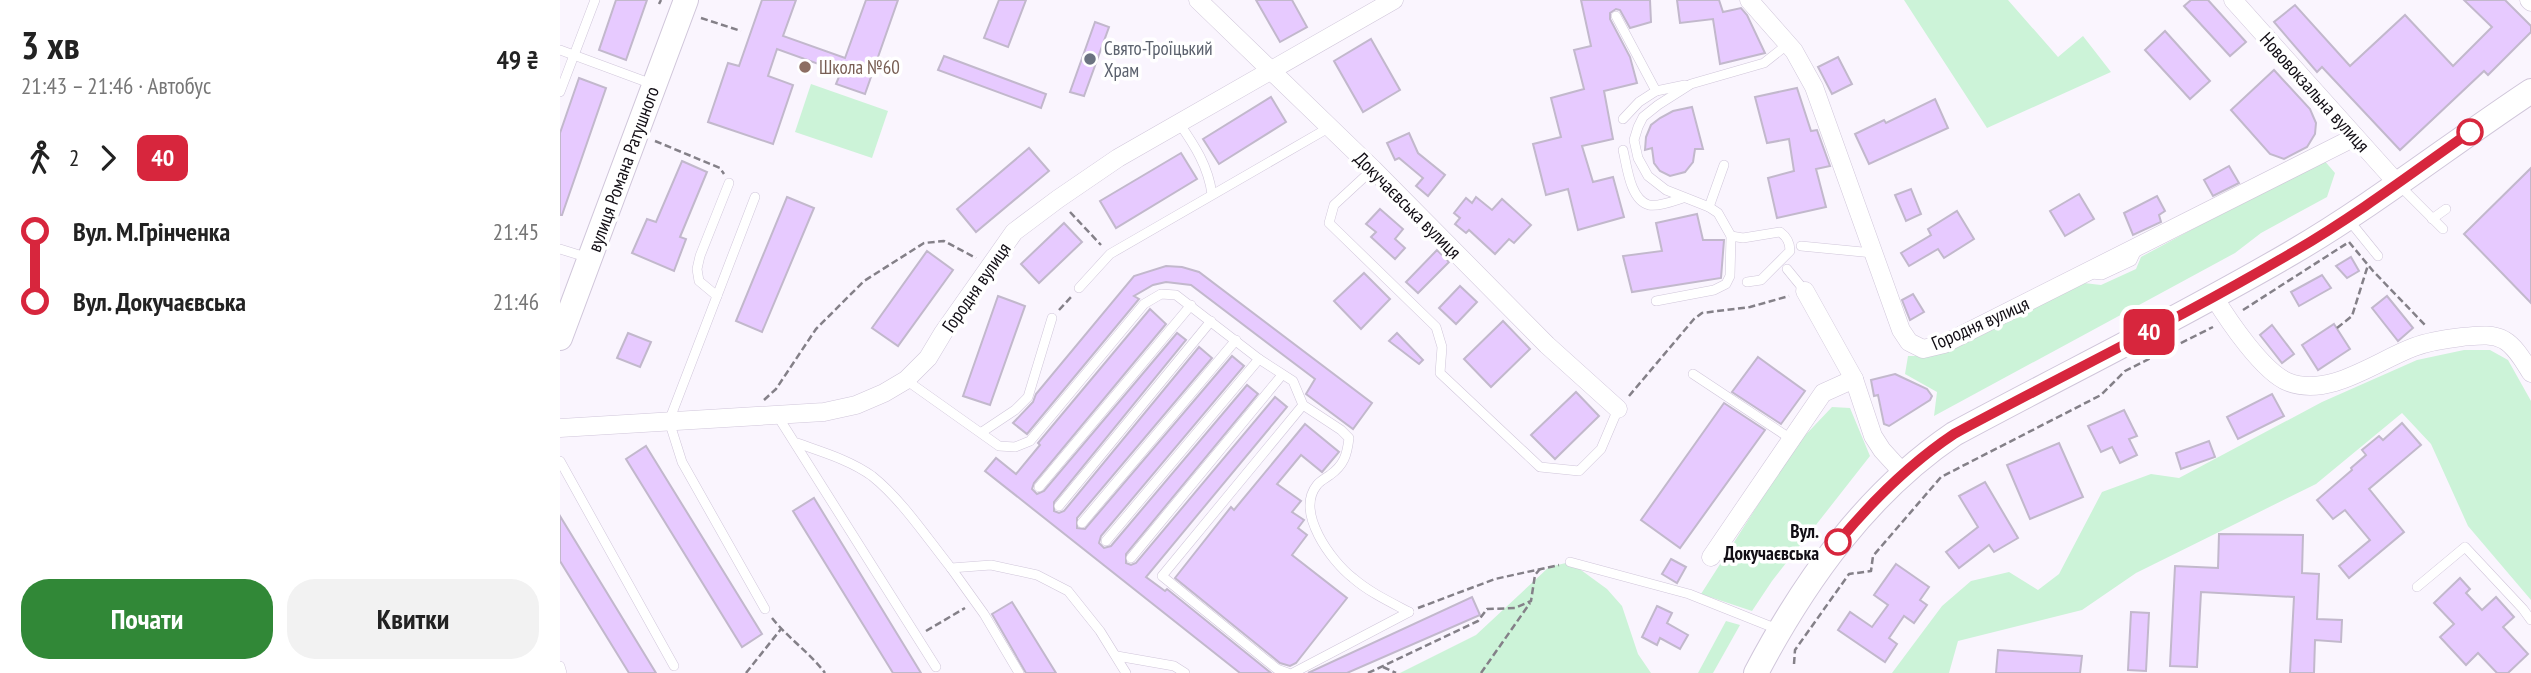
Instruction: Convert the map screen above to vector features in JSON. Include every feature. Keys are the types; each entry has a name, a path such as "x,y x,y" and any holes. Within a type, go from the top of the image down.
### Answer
{"main road":[{"name":"вулиця Романа Ратушного","path":"560,338 654,85 689,7"},
{"path":"1756,673 1779,630 1838,542 1861,514 1924,454 1954,434 2214,298 2348,219 2531,91"}],"street":[{"name":"Докучаєвська вулиця","path":"1198,0 1373,169 1548,345 1618,409"},
{"name":"Городня вулиця","path":"560,428 824,412 856,405 884,393 906,380 928,358 943,332 1014,232 1118,158 1394,0"},
{"name":"Городня вулиця","path":"1749,0 1788,44 1814,87 1900,330 1909,342 1923,349 1944,344 2355,137"},
{"name":"Нововокзальна вулиця","path":"2233,0 2397,183"},
{"path":"1805,291 1854,379 1873,436 1903,473"},
{"path":"2214,298 2228,320 2271,370 2285,381 2304,386 2330,382 2415,347 2440,340 2489,335 2505,341 2521,357 2531,373"},
{"path":"1712,557 1823,393 1854,379"}],"lane":[{"path":"560,92 594,0"},
{"path":"1616,16 1656,91"},
{"path":"1623,119 1639,102 1656,91 1764,63 1788,44"},
{"path":"560,50 654,85"},
{"path":"1656,301 1714,290 1726,284 1730,276 1731,236 1717,213 1709,207 1666,190 1648,176 1637,158 1634,140 1643,117 1691,84"},
{"path":"1178,123 1200,154 1209,174 1212,194"},
{"path":"1079,288 1111,254 1330,127"},
{"path":"1623,150 1637,196 1647,204 1685,198"},
{"path":"1709,207 1724,165"},
{"path":"1373,169 1334,205 1329,223 1436,327 1441,347 1440,373 1540,467 1579,471 1601,449 1618,409"},
{"path":"717,296 699,281 697,268 729,183"},
{"path":"2397,183 2443,229"},
{"path":"755,197 669,421 682,462 765,610"},
{"path":"2432,219 2446,209"},
{"path":"2348,219 2378,256"},
{"path":"1731,236 1743,238 1780,232 1790,244 1790,251 1760,280 1747,282"},
{"path":"1801,246 1874,253"},
{"path":"560,249 590,258"},
{"path":"1787,269 1805,291"},
{"path":"906,380 999,446 1015,447 1030,441 1144,304 1161,294 1176,295 1259,359 1293,381 1303,405 1349,438 1346,458 1317,484 1309,499 1312,519 1321,543 1351,578 1409,612"},
{"path":"1039,488 1191,305"},
{"path":"982,432 1015,410 1028,397 1052,318"},
{"path":"1059,506 1211,321"},
{"path":"1082,523 1236,340"},
{"path":"1106,541 1259,359"},
{"path":"1693,374 1791,439"},
{"path":"1131,558 1282,375"},
{"path":"1303,405 1162,576 1277,668 1290,673 1409,612"},
{"path":"778,415 936,667"},
{"path":"797,443 834,456 872,476 908,513 975,602 1018,673"},
{"path":"560,461 674,666"},
{"path":"2417,587 2465,547 2531,620"},
{"path":"1570,562 1689,594 1779,630"},
{"path":"951,568 991,565 1037,575 1068,591 1100,631 1126,673"},
{"path":"1117,656 1174,666 1185,673"},
{"path":"560,666 562,673"}],"path":[{"path":"689,7 741,31"},
{"path":"636,134 720,168 729,183"},
{"path":"1078,220 1111,254"},
{"path":"764,400 776,389 824,321 864,281 924,243 944,241 977,259"},
{"path":"1794,664 1795,650 1849,573 1871,571 1873,556 1941,477 2101,395 2125,371 2228,320 2350,242 2426,326"},
{"path":"2337,328 2352,316 2368,265"},
{"path":"1052,318 1079,288"},
{"path":"1618,409 1702,313 1750,307 1805,291"},
{"path":"1409,612 1495,579 1570,562"},
{"path":"1481,673 1531,601 1535,575 1540,569"},
{"path":"1368,673 1478,621 1487,610 1514,608 1531,601"},
{"path":"917,636 975,602"},
{"path":"765,610 781,629 815,659 825,673"},
{"path":"746,673 781,629"},
{"path":"1383,667 1396,673"}],"green space":[{"path":"1904,0 2008,0 2058,57 2083,36 2111,72 1987,128"},
{"path":"811,84 888,111 872,158 795,132"},
{"path":"2323,159 2335,173 2327,197 2261,233 2235,253 1934,416 1937,392 1905,374 1908,356 1928,356 2084,283 2101,285 2136,269 2141,257"},
{"path":"2464,350 2490,350 2508,360 2531,401 2531,600 2468,526 2431,444 2402,413 2316,484 2136,573 2082,610 1958,641 1949,673 1892,673 1942,606 1971,581 2009,572 2038,590 2059,574 2102,492 2151,474 2179,478 2322,402 2417,360"},
{"path":"1832,407 1850,408 1870,456 1772,581 1752,611 1701,594 1796,445"},
{"path":"1570,562 1607,589 1622,606 1638,654 1651,673 1400,673 1476,635 1549,567"},
{"path":"1726,621 1740,625 1713,673 1698,673"}],"building":[{"path":"616,0 647,0 626,60 599,50"},
{"path":"762,0 796,0 783,36 845,58 866,0 898,0 865,94 836,84 841,72 777,49 768,76 793,85 773,144 708,122 728,63 739,66"},
{"path":"999,0 1026,0 1008,47 984,38"},
{"path":"1256,0 1292,0 1307,27 1280,42"},
{"path":"1581,0 1650,0 1651,22 1630,28 1620,10 1616,9 1610,13 1610,19 1630,57 1637,83 1604,91 1613,139 1582,146 1593,182 1613,177 1624,217 1578,230 1568,189 1546,195 1533,144 1561,137 1551,98 1584,89 1574,50 1591,46"},
{"path":"1677,0 1719,0 1723,12 1741,8 1765,53 1720,64 1713,19 1680,23"},
{"path":"2191,0 2208,0 2246,42 2230,56 2184,6"},
{"path":"2464,0 2505,0 2531,26 2531,32 2488,75 2484,71 2400,150 2322,67 2317,72 2274,22 2295,5 2350,66 2405,15 2453,66 2492,27"},
{"name":"Свято-Троїцький Храм","path":"1095,22 1109,27 1084,96 1070,92"},
{"path":"2165,31 2210,81 2190,99 2145,50"},
{"path":"1371,39 1400,90 1363,112 1334,61"},
{"path":"944,56 1046,94 1041,108 938,70"},
{"path":"1838,57 1852,84 1832,94 1818,67"},
{"path":"2274,70 2310,109 2316,123 2315,134 2307,147 2284,159 2270,154 2231,110"},
{"path":"579,78 606,88 560,215 560,133"},
{"path":"1797,88 1811,131 1817,130 1830,166 1816,169 1826,207 1777,218 1768,178 1794,171 1789,139 1767,143 1755,97"},
{"path":"1271,97 1286,122 1219,164 1203,139"},
{"path":"1935,99 1948,128 1869,164 1855,134 1884,120 1886,123"},
{"path":"1692,107 1703,149 1695,149 1693,162 1685,172 1670,176 1660,171 1654,163 1652,148 1645,150 1646,137 1651,125 1660,118 1673,111"},
{"path":"1409,133 1418,153 1445,175 1428,196 1416,186 1423,178 1399,158 1395,160 1387,143"},
{"path":"1029,148 1049,171 976,232 957,209"},
{"path":"1181,153 1197,179 1116,228 1100,201"},
{"path":"682,161 707,172 680,237 686,239 674,271 632,253 647,219 656,222"},
{"path":"2229,166 2239,183 2213,196 2204,180"},
{"path":"2531,168 2531,303 2464,234"},
{"path":"1911,189 1921,214 1906,221 1895,195"},
{"path":"2079,194 2094,219 2065,236 2050,211"},
{"path":"2157,196 2165,211 2159,215 2161,222 2133,235 2124,213"},
{"path":"787,197 814,208 762,332 736,321"},
{"path":"1476,197 1492,210 1502,199 1531,225 1514,243 1509,239 1495,254 1469,230 1466,233 1455,224 1460,218 1454,213 1466,198 1472,203"},
{"path":"1380,209 1403,229 1395,239 1405,248 1395,259 1371,237 1376,232 1366,224"},
{"path":"1957,211 1974,239 1944,258 1938,249 1909,266 1901,253 1931,235 1928,229"},
{"path":"1697,214 1703,240 1724,240 1721,278 1632,292 1623,256 1662,251 1656,223"},
{"path":"1064,223 1082,242 1039,283 1021,264"},
{"path":"1437,250 1449,262 1418,293 1406,282"},
{"path":"927,251 953,270 898,346 872,328"},
{"path":"2351,257 2359,271 2347,278 2336,266"},
{"path":"1166,266 1199,272 1372,403 1353,429 1306,394 1315,379 1191,285 1166,282 1153,285 1134,296 1139,299 1027,434 1013,423 1134,276"},
{"path":"1364,273 1390,299 1361,329 1334,301"},
{"path":"2322,275 2331,288 2299,306 2291,292"},
{"path":"1460,286 1477,302 1456,324 1439,308"},
{"path":"1913,294 1924,312 1910,320 1902,300"},
{"path":"998,296 1025,306 990,405 963,396"},
{"path":"2387,296 2413,328 2398,341 2372,308"},
{"path":"1150,309 1166,324 1034,483 1032,489 1037,494 1044,491 1177,333 1186,340 1054,502 1054,511 1064,511 1199,347 1212,358 1077,518 1077,528 1085,529 1232,356 1244,366 1101,536 1099,543 1104,548 1111,546 1247,385 1258,394 1126,554 1126,563 1136,563 1275,397 1287,407 1146,577 1165,591 1167,589 1271,673 1240,673 985,471 996,458 1016,474 1040,445 1038,443"},
{"path":"1503,321 1530,349 1491,387 1464,359"},
{"path":"2334,324 2350,349 2318,370 2302,345"},
{"path":"2272,325 2294,354 2282,363 2260,335"},
{"path":"628,333 651,342 640,367 617,358"},
{"path":"1397,333 1423,360 1419,364 1389,341"},
{"path":"1758,357 1805,391 1781,424 1732,392"},
{"path":"1895,374 1927,389 1932,396 1930,400 1889,426 1884,424 1878,395 1874,396 1871,380"},
{"path":"1576,392 1599,416 1555,459 1531,435"},
{"path":"2272,394 2284,416 2238,439 2227,417"},
{"path":"1724,403 1765,430 1680,548 1641,520"},
{"path":"2124,410 2137,436 2129,439 2137,455 2120,463 2112,447 2101,452 2088,426"},
{"path":"2402,423 2421,445 2369,489 2404,532 2349,578 2339,566 2370,540 2345,510 2333,519 2317,500 2366,455 2362,450 2379,436 2383,440"},
{"path":"1305,424 1339,452 1322,472 1301,455 1277,484 1301,501 1292,512 1304,520 1298,528 1307,535 1292,555 1347,598 1296,663 1290,666 1280,663 1175,578 1231,507 1234,510"},
{"path":"2209,441 2215,457 2181,469 2176,453"},
{"path":"2059,443 2083,497 2030,519 2007,465"},
{"path":"646,446 762,634 742,647 626,459"},
{"path":"1985,482 2018,538 1994,552 1989,545 1959,568 1946,552 1978,527 1959,496"},
{"path":"814,498 921,673 893,673 793,511"},
{"path":"560,516 656,673 629,673 560,561"},
{"path":"2219,534 2303,535 2302,573 2319,574 2317,619 2342,620 2341,642 2315,640 2314,673 2290,673 2294,597 2201,592 2197,667 2170,666 2175,566 2218,568"},
{"path":"1671,559 1686,567 1677,583 1662,574"},
{"path":"1896,564 1929,587 1920,600 1927,605 1914,623 1904,616 1889,638 1897,644 1885,662 1838,630 1850,612 1872,627 1888,605 1874,595"},
{"path":"2460,578 2470,589 2466,593 2482,610 2496,597 2514,617 2503,627 2528,654 2508,673 2497,673 2478,653 2466,665 2440,637 2454,624 2434,603"},
{"path":"1472,597 1480,615 1347,673 1308,673"},
{"path":"1012,602 1056,673 1026,673 992,614"},
{"path":"1657,606 1672,613 1667,623 1688,635 1680,649 1660,638 1657,645 1642,637"},
{"path":"2131,612 2149,613 2146,671 2128,670"},
{"path":"1998,650 2082,656 2080,673 1996,673"}],"bus line":[{"name":"40","path":"1838,542 1861,514 1903,473 1924,454 1954,434 2214,298 2294,252 2348,219 2470,132"}],"place":[{"name":"Свято-Троїцький Храм","path":"1090,59"},
{"name":"Школа №60","path":"805,67"},
{"name":"Вул. Докучаєвська","path":"1838,542"}]}
